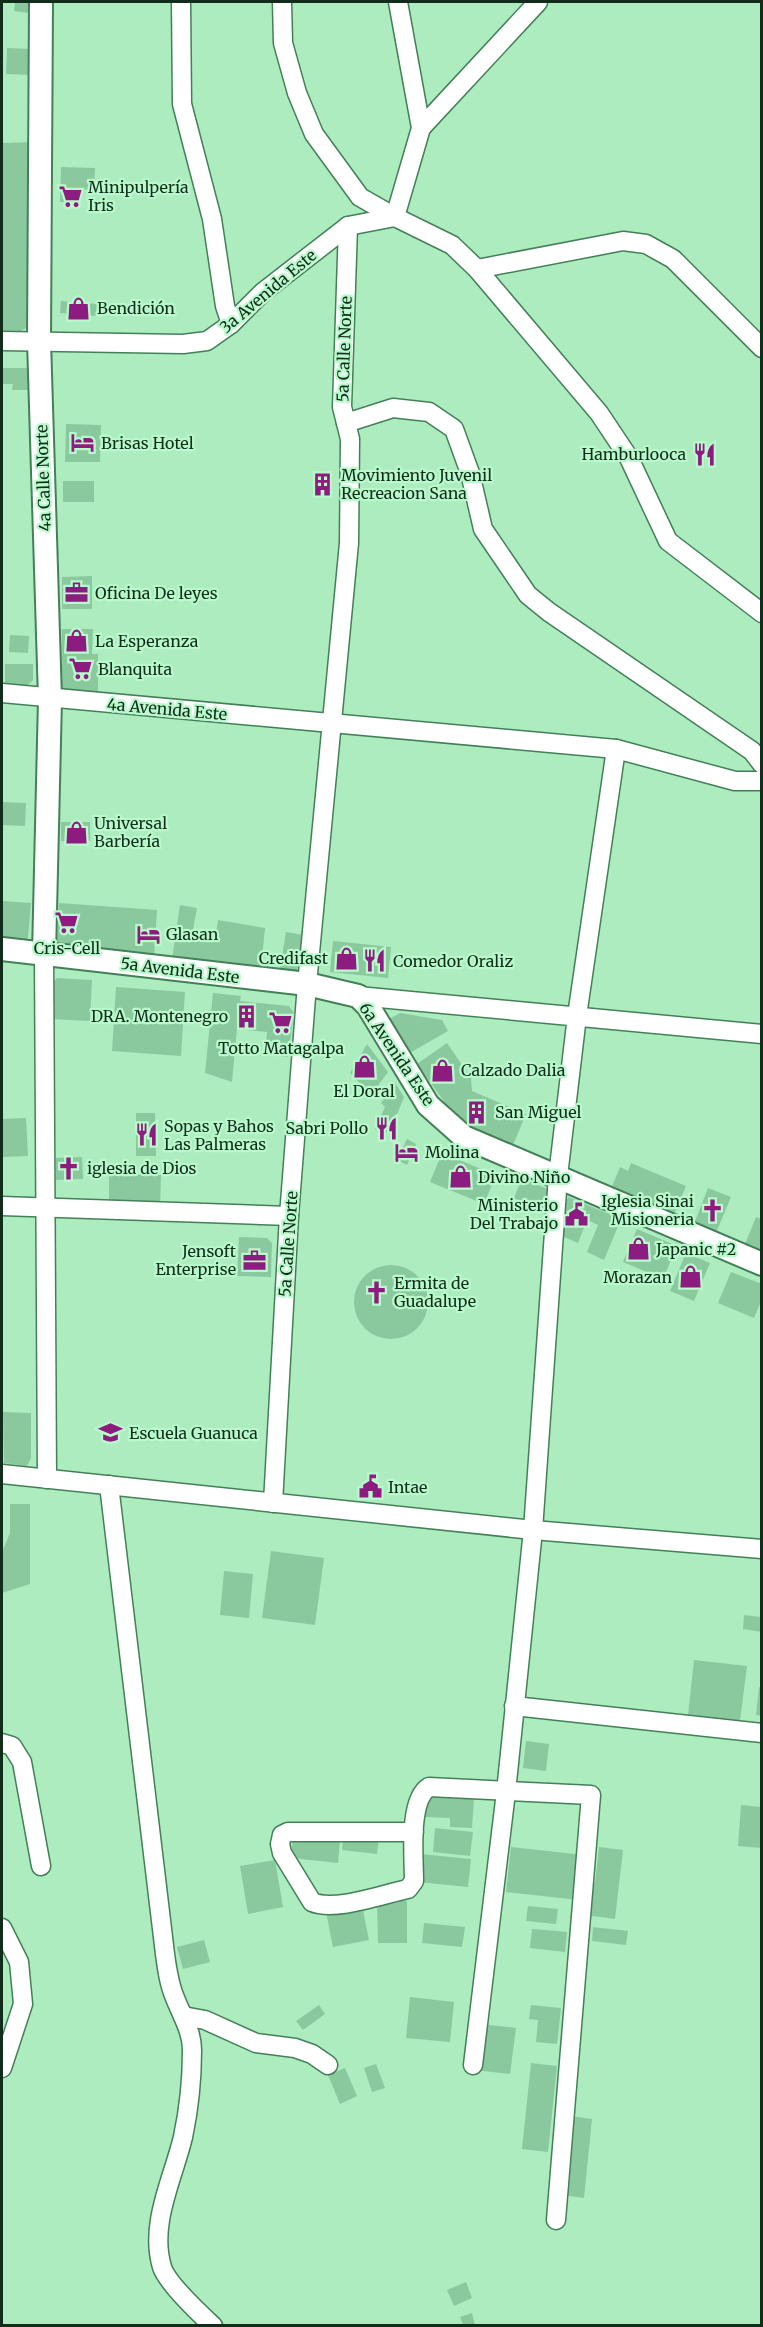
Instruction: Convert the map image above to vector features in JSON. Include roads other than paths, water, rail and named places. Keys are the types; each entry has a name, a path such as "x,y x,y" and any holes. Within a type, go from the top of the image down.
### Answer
{"street":[{"name":"4a Calle Norte","path":"42,2 39,341 50,699 44,954"},
{"path":"182,2 182,104 212,219 225,306 231,324"},
{"path":"282,2 283,43 297,93 314,134 360,197 452,245 477,269 599,414 629,458 668,541 762,613"},
{"path":"398,2 421,128"},
{"path":"395,217 421,128 538,2"},
{"name":"3a Avenida Este","path":"2,341 183,344 207,341 231,324 263,292 348,226 395,217"},
{"name":"5a Calle Norte","path":"273,1503 289,1216 307,984 349,543 350,439 342,407 348,226"},
{"path":"477,269 623,241 646,244 673,259 762,348"},
{"path":"346,423 393,408 429,412 454,429 470,473 483,529 528,594 558,618 752,751 762,764"},
{"name":"4a Avenida Este","path":"2,693 616,749"},
{"path":"473,2065 506,1792 533,1530 558,1176 577,1017 616,749 735,781 762,781"},
{"name":"5a Avenida Este","path":"2,949 307,984 358,996"},
{"path":"44,954 47,1479"},
{"path":"358,996 762,1034"},
{"name":"6a Avenida Este","path":"358,996 368,1006 428,1104 464,1137 762,1264"},
{"path":"2,1206 289,1216"},
{"path":"2,1474 533,1530 762,1549"},
{"path":"110,1485 165,1954 169,1980 192,2043 189,2102 183,2137 162,2211 157,2243 162,2270 192,2307 213,2325"},
{"path":"514,1706 762,1733"},
{"path":"2,1743 12,1746 22,1762 41,1866"},
{"path":"414,1832 288,1832 282,1835 280,1844 282,1853 312,1902 333,1906 412,1886 414,1881 414,1832 419,1797 422,1791 429,1787 591,1795 556,2220"},
{"path":"2,1928 19,1962 23,2004 2,2068"},
{"path":"183,2016 205,2020 256,2043 295,2048 312,2054 328,2066"}],"place":[{"name":"Minipulpería Iris","path":"70,196"},
{"name":"Bendición","path":"79,308"},
{"name":"Brisas Hotel","path":"83,443"},
{"name":"Hamburlooca","path":"704,454"},
{"name":"Movimiento Juvenil Recreacion Sana","path":"323,484"},
{"name":"Oficina De leyes","path":"77,593"},
{"name":"La Esperanza","path":"77,641"},
{"name":"Blanquita","path":"80,669"},
{"name":"Universal Barbería","path":"76,832"},
{"name":"Cris-Cell","path":"67,923"},
{"name":"Glasan","path":"148,934"},
{"name":"Credifast","path":"346,958"},
{"name":"Comedor Oraliz","path":"375,961"},
{"name":"DRA. Montenegro","path":"246,1016"},
{"name":"Totto Matagalpa","path":"281,1023"},
{"name":"El Doral","path":"364,1066"},
{"name":"Calzado Dalia","path":"443,1070"},
{"name":"San Miguel","path":"477,1112"},
{"name":"Sabri Pollo","path":"386,1128"},
{"name":"Sopas y Bahos Las Palmeras","path":"146,1135"},
{"name":"Molina","path":"407,1152"},
{"name":"iglesia de Dios","path":"69,1168"},
{"name":"Divino Niño","path":"460,1177"},
{"name":"Iglesia Sinai Misioneria","path":"712,1210"},
{"name":"Ministerio Del Trabajo","path":"576,1214"},
{"name":"Japanic #2","path":"638,1249"},
{"name":"Jensoft Enterprise","path":"254,1260"},
{"name":"Morazan","path":"690,1277"},
{"name":"Ermita de Guadalupe","path":"376,1292"},
{"name":"Escuela Guanuca","path":"111,1433"},
{"name":"Intae","path":"370,1487"}]}
